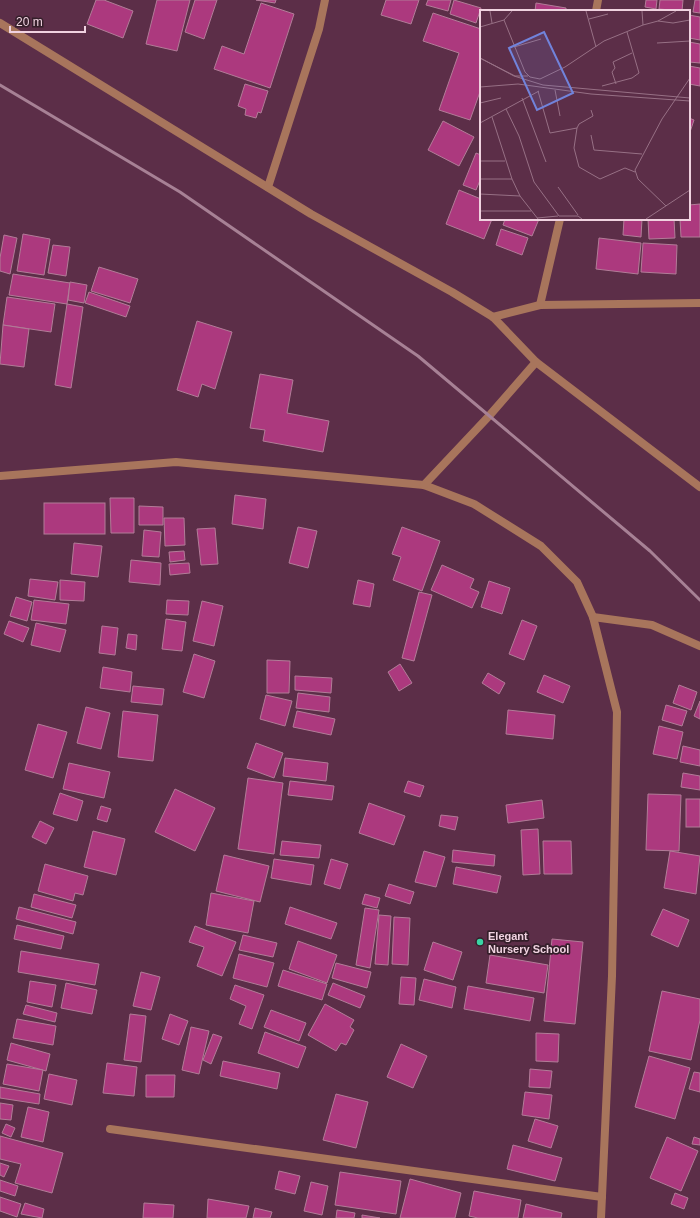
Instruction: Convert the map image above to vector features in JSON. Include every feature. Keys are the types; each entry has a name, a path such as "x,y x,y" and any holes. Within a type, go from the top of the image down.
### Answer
{"street":[{"path":"268,187 319,29 325,0"},
{"path":"596,10 598,0"},
{"path":"0,23 311,214 452,292 493,317 536,362 700,487"},
{"path":"540,305 560,220"},
{"path":"493,317 540,305 700,303"},
{"path":"424,485 489,416 536,362"},
{"path":"0,476 176,462 424,485 474,504 541,546 577,582 593,617 617,712 612,976 601,1218"},
{"path":"593,617 652,625 700,646"},
{"path":"110,1129 602,1197"}],"building":[{"path":"96,0 104,0 133,11 123,38 87,24"},
{"path":"157,0 190,0 177,51 146,44"},
{"path":"195,0 217,0 204,39 185,32"},
{"path":"256,0 276,0 275,3"},
{"path":"386,0 419,0 411,24 381,15"},
{"path":"428,0 451,0 448,11 426,5"},
{"path":"454,0 481,8 476,23 450,14"},
{"path":"646,0 657,0 656,9 645,7"},
{"path":"660,0 683,0 682,10 659,9"},
{"path":"695,0 700,0 700,13 693,12"},
{"path":"261,3 294,14 270,88 214,69 222,46 244,54"},
{"path":"536,3 566,8 566,10 535,10"},
{"path":"433,13 480,29 480,92 470,120 439,110 459,53 423,41"},
{"path":"690,15 700,17 700,40 690,38"},
{"path":"690,42 700,44 700,63 690,62"},
{"path":"690,66 700,68 700,86 690,84"},
{"path":"245,84 268,91 261,113 258,112 256,118 245,115 246,109 238,106"},
{"path":"690,118 694,120 690,132"},
{"path":"443,121 474,137 459,166 428,150"},
{"path":"476,153 480,155 480,180 476,190 463,185"},
{"path":"459,190 480,199 480,220 492,220 484,239 446,224"},
{"path":"700,204 700,237 681,237 680,220 690,220 690,205"},
{"path":"505,220 539,220 532,236 503,225"},
{"path":"624,220 642,220 641,237 623,235"},
{"path":"648,220 674,220 675,238 649,239"},
{"path":"501,229 528,238 522,255 496,245"},
{"path":"23,234 50,239 44,275 17,271"},
{"path":"4,235 17,238 10,274 0,271 0,258"},
{"path":"599,238 641,243 638,274 596,269"},
{"path":"643,243 677,245 676,274 641,272"},
{"path":"53,245 70,247 66,276 48,273"},
{"path":"99,267 138,279 130,303 91,291"},
{"path":"13,274 70,283 67,304 9,295"},
{"path":"70,282 87,285 84,303 68,300"},
{"path":"89,292 130,306 126,317 85,303"},
{"path":"7,297 55,304 51,332 3,325"},
{"path":"67,304 83,307 71,388 55,385"},
{"path":"197,321 232,332 215,389 202,384 198,397 177,390"},
{"path":"3,325 29,329 24,367 0,364"},
{"path":"260,374 293,380 287,413 329,421 323,452 263,441 265,430 250,428"},
{"path":"235,495 266,499 263,529 232,524"},
{"path":"110,498 134,498 134,533 111,533"},
{"path":"44,503 105,503 105,534 44,534"},
{"path":"139,506 163,507 163,525 139,525"},
{"path":"164,518 184,518 185,545 165,546"},
{"path":"298,527 317,531 308,568 289,563"},
{"path":"402,527 440,541 422,591 393,580 401,557 392,554"},
{"path":"215,528 218,564 201,565 197,529"},
{"path":"144,530 161,532 159,557 142,556"},
{"path":"74,543 102,546 98,577 71,574"},
{"path":"184,551 185,560 170,562 169,552"},
{"path":"131,560 161,563 160,585 129,582"},
{"path":"189,563 190,573 170,575 169,564"},
{"path":"442,565 474,579 470,588 479,592 472,608 431,590"},
{"path":"30,579 58,582 55,600 28,596"},
{"path":"60,580 85,582 84,601 60,600"},
{"path":"358,580 374,584 370,607 353,604"},
{"path":"489,581 510,588 502,614 481,607"},
{"path":"419,592 432,595 414,661 402,658"},
{"path":"16,597 32,602 27,621 10,616"},
{"path":"34,600 69,604 66,624 31,620"},
{"path":"167,600 189,601 188,615 166,614"},
{"path":"202,601 223,606 214,646 193,641"},
{"path":"166,619 186,622 182,651 162,649"},
{"path":"522,620 537,626 524,660 509,654"},
{"path":"9,621 29,628 23,642 4,634"},
{"path":"36,623 66,630 60,652 31,645"},
{"path":"102,626 118,628 115,655 99,653"},
{"path":"128,634 137,635 136,650 126,648"},
{"path":"194,654 215,661 204,698 183,692"},
{"path":"267,660 290,661 289,693 267,693"},
{"path":"400,664 412,683 399,691 388,672"},
{"path":"103,667 132,672 130,692 100,688"},
{"path":"488,673 505,683 499,694 482,683"},
{"path":"544,675 570,686 563,703 537,692"},
{"path":"295,676 332,678 331,693 295,690"},
{"path":"679,685 697,692 691,710 673,703"},
{"path":"133,686 164,689 162,705 131,702"},
{"path":"298,693 330,697 329,712 296,708"},
{"path":"266,695 292,701 285,726 260,719"},
{"path":"700,701 700,719 694,716"},
{"path":"666,705 687,711 682,726 662,720"},
{"path":"86,707 110,713 101,749 77,743"},
{"path":"508,710 555,715 553,739 506,734"},
{"path":"123,711 158,715 153,761 118,757"},
{"path":"297,711 335,719 331,735 293,727"},
{"path":"38,724 67,732 53,778 25,770"},
{"path":"659,726 683,732 677,759 653,754"},
{"path":"256,743 283,753 274,778 247,768"},
{"path":"683,746 700,750 700,766 680,762"},
{"path":"285,758 328,763 326,781 283,776"},
{"path":"69,763 110,772 104,798 63,789"},
{"path":"683,773 700,776 700,790 681,787"},
{"path":"248,778 283,783 274,854 238,849"},
{"path":"290,781 334,786 332,800 288,795"},
{"path":"408,781 424,786 420,797 404,792"},
{"path":"175,789 215,808 195,851 155,832"},
{"path":"60,793 83,801 77,821 53,814"},
{"path":"648,794 681,795 679,851 646,850"},
{"path":"686,799 700,799 700,827 686,827"},
{"path":"542,800 544,818 508,823 506,805"},
{"path":"369,803 405,816 394,845 359,833"},
{"path":"101,806 111,809 107,822 97,819"},
{"path":"441,815 458,817 455,830 439,826"},
{"path":"40,821 54,828 46,844 32,837"},
{"path":"538,829 540,874 523,875 521,830"},
{"path":"93,831 125,839 116,875 84,867"},
{"path":"282,841 321,845 319,858 280,855"},
{"path":"543,841 571,841 572,874 544,874"},
{"path":"453,850 495,855 494,866 452,862"},
{"path":"424,851 445,857 436,887 415,882"},
{"path":"670,851 700,856 696,894 664,888"},
{"path":"224,855 269,866 260,902 216,891"},
{"path":"274,859 314,865 311,885 271,878"},
{"path":"331,859 348,864 340,889 324,884"},
{"path":"45,864 88,876 83,895 75,893 73,901 38,891"},
{"path":"456,867 501,876 497,893 453,884"},
{"path":"389,884 414,892 410,904 385,896"},
{"path":"211,893 254,901 248,933 206,925"},
{"path":"34,894 76,905 72,918 31,907"},
{"path":"365,894 380,898 377,908 362,904"},
{"path":"19,907 76,922 73,934 16,919"},
{"path":"290,907 337,923 331,939 285,924"},
{"path":"365,908 379,910 370,968 356,965"},
{"path":"663,909 689,920 678,947 651,935"},
{"path":"379,915 391,916 388,965 375,964"},
{"path":"394,917 410,918 408,965 392,964"},
{"path":"17,925 64,936 61,949 14,939"},
{"path":"195,926 236,942 222,976 197,966 204,947 189,942"},
{"path":"243,935 277,943 273,957 239,950"},
{"path":"552,939 583,942 575,1024 544,1021"},
{"path":"298,941 337,955 327,983 289,969"},
{"path":"433,942 462,952 453,980 424,970"},
{"path":"21,951 99,964 95,985 18,972"},
{"path":"239,954 274,963 267,987 233,978"},
{"path":"490,955 548,965 544,993 486,983"},
{"path":"336,963 371,972 367,988 332,978"},
{"path":"283,970 327,984 322,1000 278,986"},
{"path":"141,972 160,977 151,1010 133,1006"},
{"path":"401,977 416,978 414,1005 399,1004"},
{"path":"424,979 456,987 452,1008 419,1000"},
{"path":"30,981 56,985 52,1007 27,1002"},
{"path":"66,983 97,990 92,1014 61,1008"},
{"path":"333,983 365,996 360,1008 328,995"},
{"path":"235,985 264,995 252,1029 239,1024 246,1006 230,999"},
{"path":"468,986 534,998 530,1021 464,1009"},
{"path":"662,991 700,999 700,1020 691,1060 649,1051"},
{"path":"325,1004 354,1020 350,1027 354,1030 346,1045 341,1043 336,1051 308,1035"},
{"path":"26,1005 57,1013 55,1022 23,1014"},
{"path":"271,1010 306,1023 299,1041 264,1027"},
{"path":"130,1014 146,1016 141,1062 124,1060"},
{"path":"170,1014 188,1021 179,1045 162,1039"},
{"path":"17,1019 56,1026 53,1045 13,1038"},
{"path":"191,1027 209,1031 199,1074 182,1070"},
{"path":"265,1032 306,1047 298,1068 258,1053"},
{"path":"536,1033 559,1034 558,1062 536,1061"},
{"path":"213,1034 222,1037 211,1064 203,1060"},
{"path":"11,1043 50,1054 46,1071 7,1060"},
{"path":"401,1044 427,1056 413,1088 387,1077"},
{"path":"649,1056 690,1068 675,1119 635,1107"},
{"path":"223,1061 280,1073 277,1089 220,1076"},
{"path":"107,1063 137,1067 134,1096 103,1093"},
{"path":"7,1064 43,1070 39,1091 3,1084"},
{"path":"530,1069 552,1071 550,1088 529,1087"},
{"path":"694,1072 700,1073 700,1092 689,1089"},
{"path":"49,1074 77,1080 72,1105 44,1099"},
{"path":"146,1075 175,1075 174,1097 146,1097"},
{"path":"0,1087 40,1094 39,1104 0,1098"},
{"path":"525,1092 552,1095 549,1119 522,1115"},
{"path":"336,1094 368,1102 356,1148 323,1140"},
{"path":"0,1103 13,1105 11,1120 0,1119"},
{"path":"28,1107 49,1112 43,1142 21,1137"},
{"path":"535,1119 558,1126 551,1148 528,1141"},
{"path":"6,1124 15,1128 11,1137 2,1133"},
{"path":"0,1136 63,1153 52,1193 15,1183 21,1164 0,1159"},
{"path":"667,1137 698,1151 681,1191 650,1178"},
{"path":"694,1137 700,1139 700,1145 692,1144"},
{"path":"513,1145 562,1158 555,1181 507,1169"},
{"path":"0,1163 9,1166 4,1177 0,1175"},
{"path":"279,1171 300,1176 295,1194 275,1189"},
{"path":"340,1172 401,1181 396,1214 335,1205"},
{"path":"410,1179 461,1193 455,1218 400,1218"},
{"path":"0,1180 18,1186 15,1196 0,1191"},
{"path":"311,1182 328,1186 322,1215 304,1211"},
{"path":"474,1191 521,1200 518,1218 478,1218 469,1216"},
{"path":"675,1193 688,1198 684,1209 671,1204"},
{"path":"0,1197 21,1204 17,1217 0,1211"},
{"path":"208,1199 249,1206 246,1218 207,1218"},
{"path":"25,1203 44,1209 42,1218 21,1214"},
{"path":"144,1203 174,1205 173,1218 143,1218"},
{"path":"526,1204 562,1213 561,1218 523,1218"},
{"path":"255,1208 272,1212 270,1218 253,1218"},
{"path":"337,1210 355,1213 354,1218 336,1218"},
{"path":"362,1215 380,1218 362,1218"}],"railway":[{"path":"0,85 180,192 418,356 650,551 700,600"}],"place":[{"name":"Elegant Nursery School","path":"480,942"}]}
